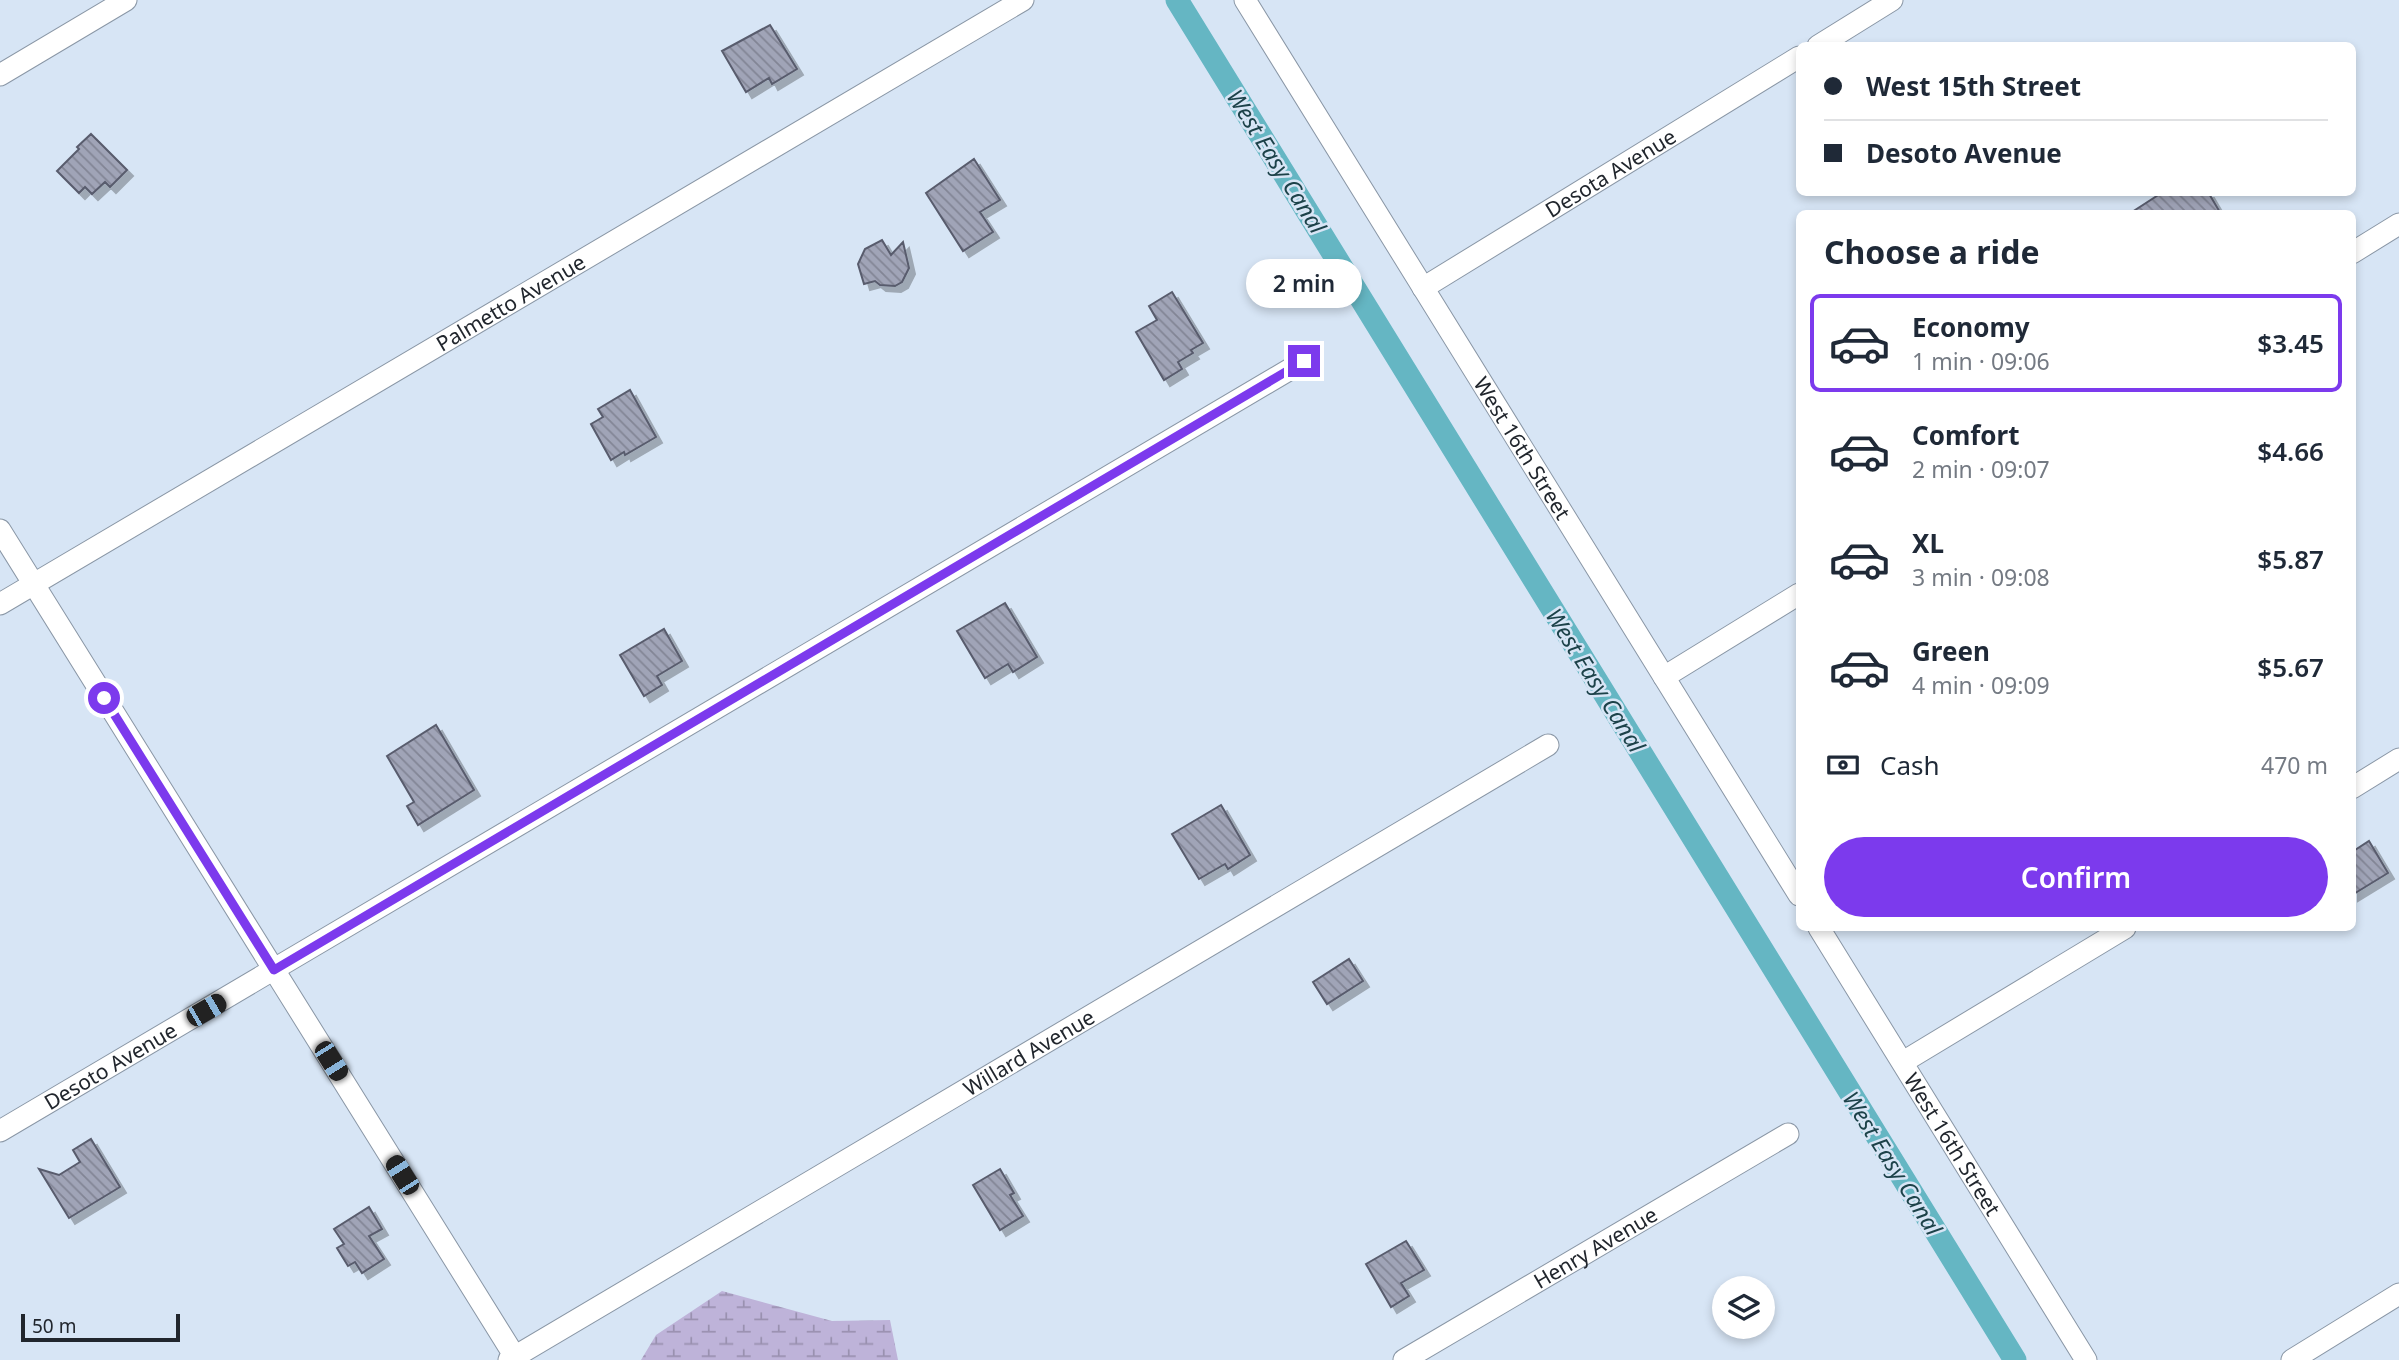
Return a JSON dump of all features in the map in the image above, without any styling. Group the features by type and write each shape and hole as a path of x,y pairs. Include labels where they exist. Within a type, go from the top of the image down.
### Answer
{"street":[{"path":"0,75 126,0"},
{"name":"Palmetto Avenue","path":"0,604 1023,0"},
{"name":"West 16th Street","path":"1245,0 1796,890"},
{"path":"1824,42 1892,0"},
{"name":"Desota Avenue","path":"1423,288 1796,59"},
{"path":"2356,251 2399,224"},
{"name":"Desoto Avenue","path":"0,1131 1304,361"},
{"path":"0,530 514,1359"},
{"path":"1664,677 1796,596"},
{"name":"Willard Avenue","path":"514,1359 1548,745"},
{"path":"2356,786 2399,759"},
{"name":"West 16th Street","path":"1821,931 2086,1360"},
{"path":"1903,1062 2120,931"},
{"name":"Henry Avenue","path":"1404,1360 1788,1133"},
{"path":"2292,1360 2399,1294"}],"green space":[{"path":"722,1291 832,1321 890,1320 898,1360 641,1360 656,1335"}],"building":[{"path":"770,25 797,69 772,84 769,78 746,92 722,51"},
{"path":"91,134 127,170 110,187 105,182 92,194 85,187 79,193 57,171"},
{"path":"974,159 1000,200 980,212 993,232 963,251 926,193"},
{"path":"2157,196 2210,196 2219,210 2135,210"},
{"path":"882,240 891,255 903,242 909,268 902,282 895,286 880,285 875,281 864,284 858,264 865,249"},
{"path":"1172,292 1203,343 1178,362 1182,369 1164,380 1136,332 1157,320 1149,306"},
{"path":"630,390 656,437 611,460 591,424 603,417 598,409"},
{"path":"1005,603 1037,657 1013,672 1008,664 985,678 957,631"},
{"path":"664,629 682,661 657,676 662,685 644,696 620,655"},
{"path":"436,725 474,790 418,825 407,806 414,802 387,756"},
{"path":"1221,805 1250,855 1228,869 1225,864 1199,879 1172,834"},
{"path":"2369,841 2388,873 2356,893 2356,849"},
{"path":"1349,959 1363,981 1327,1004 1313,982"},
{"path":"91,1139 120,1187 69,1218 39,1169 59,1175 80,1162 73,1150"},
{"path":"1000,1169 1014,1193 1010,1195 1023,1216 1000,1230 973,1185"},
{"path":"369,1207 382,1229 369,1236 384,1259 362,1273 355,1262 348,1266 337,1248 344,1244 334,1229"},
{"path":"1406,1241 1424,1270 1401,1283 1409,1296 1391,1307 1366,1264"}],"waterway":[{"name":"West Easy Canal","path":"1177,0 2015,1360"}],"route":[{"path":"104,698 274,970 1304,361"}]}
